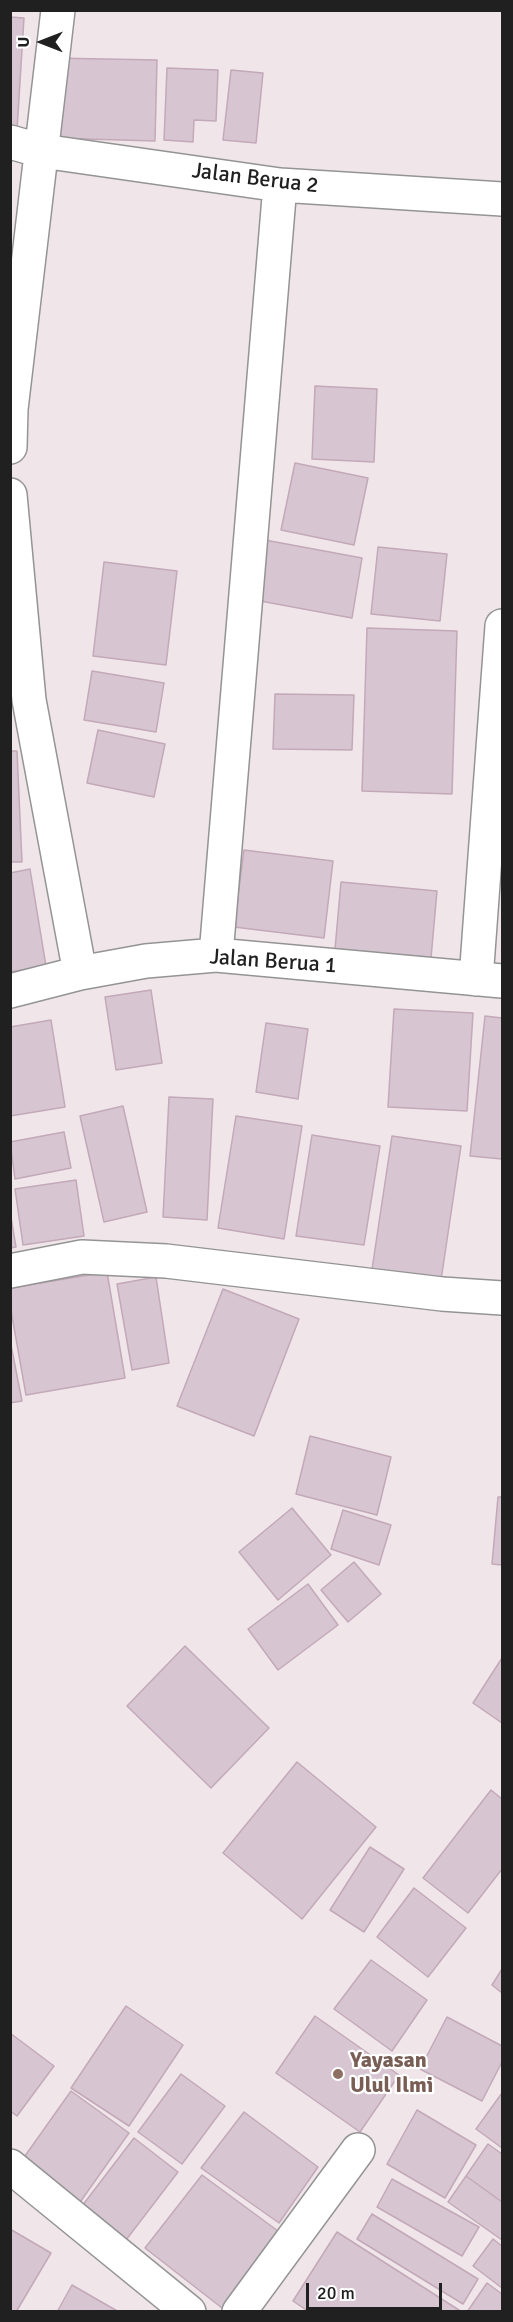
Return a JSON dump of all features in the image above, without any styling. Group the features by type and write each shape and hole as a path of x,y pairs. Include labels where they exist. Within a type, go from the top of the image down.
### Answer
{"street":[{"path":"11,445 11,409 58,10"},
{"name":"Jalan Berua 2","path":"10,142 42,151 280,185 502,200"},
{"path":"216,955 280,185"},
{"path":"10,495 20,701 80,973"},
{"path":"489,980 502,626"},
{"name":"Jalan Berua 1","path":"10,991 80,973 146,961 216,955 489,980"},
{"path":"10,1271 82,1257 166,1261 442,1294 502,1298"},
{"path":"239,2312 358,2150"},
{"path":"10,2166 189,2312"}],"building":[{"path":"10,17 24,18 17,130 10,130"},
{"path":"53,58 157,60 155,141 51,138"},
{"path":"167,68 218,70 216,121 194,120 193,142 164,140"},
{"path":"231,70 263,73 256,143 223,140"},
{"path":"315,386 377,389 374,462 312,459"},
{"path":"295,463 368,478 354,545 281,530"},
{"path":"265,540 362,558 352,618 255,600"},
{"path":"378,547 447,554 440,621 371,614"},
{"path":"104,562 177,571 166,665 93,656"},
{"path":"367,628 457,631 452,794 362,791"},
{"path":"92,671 164,683 156,732 84,720"},
{"path":"275,694 354,695 352,750 273,749"},
{"path":"98,730 165,744 154,797 87,783"},
{"path":"10,751 17,751 22,862 10,862"},
{"path":"244,850 333,861 324,938 234,927"},
{"path":"30,869 46,966 10,972 10,873"},
{"path":"341,882 437,891 431,958 335,949"},
{"path":"151,990 162,1063 116,1070 105,997"},
{"path":"394,1009 473,1013 467,1111 388,1107"},
{"path":"485,1016 502,1018 502,1159 470,1156"},
{"path":"51,1020 65,1107 10,1116 10,1027"},
{"path":"266,1023 308,1029 298,1099 256,1092"},
{"path":"169,1097 213,1099 207,1220 163,1217"},
{"path":"123,1106 147,1212 104,1222 80,1116"},
{"path":"236,1116 302,1126 284,1239 218,1228"},
{"path":"64,1132 71,1168 15,1179 10,1142"},
{"path":"312,1135 380,1146 364,1245 296,1236"},
{"path":"392,1136 461,1146 440,1287 371,1276"},
{"path":"76,1180 84,1236 23,1245 15,1189"},
{"path":"10,1211 16,1247 10,1248"},
{"path":"107,1272 125,1378 26,1395 10,1305 10,1288"},
{"path":"156,1277 169,1363 132,1370 117,1284"},
{"path":"223,1289 299,1319 254,1436 177,1406"},
{"path":"10,1340 22,1401 10,1403"},
{"path":"310,1436 391,1457 377,1515 296,1494"},
{"path":"498,1497 502,1497 502,1565 492,1564"},
{"path":"292,1508 331,1555 278,1600 239,1552"},
{"path":"343,1510 391,1525 379,1565 331,1549"},
{"path":"354,1562 381,1594 348,1622 321,1590"},
{"path":"308,1584 338,1625 278,1670 248,1629"},
{"path":"185,1646 269,1728 211,1788 127,1706"},
{"path":"502,1658 502,1723 473,1703"},
{"path":"297,1762 376,1827 302,1919 223,1853"},
{"path":"491,1790 502,1799 502,1869 468,1913 423,1878"},
{"path":"370,1847 404,1869 364,1932 330,1910"},
{"path":"414,1888 466,1928 428,1977 377,1937"},
{"path":"371,1960 427,2000 392,2051 334,2009"},
{"path":"502,1969 502,1993 492,1985"},
{"path":"126,2006 183,2045 129,2126 71,2088"},
{"name":"Yayasan Ulul Ilmi","path":"315,2016 399,2075 360,2132 276,2073"},
{"path":"447,2017 502,2046 502,2062 482,2101 420,2069"},
{"path":"10,2033 54,2066 17,2116 10,2111"},
{"path":"181,2074 225,2106 182,2164 138,2132"},
{"path":"71,2091 129,2133 78,2205 20,2163"},
{"path":"502,2093 502,2148 476,2129"},
{"path":"417,2110 476,2145 445,2198 387,2164"},
{"path":"244,2112 318,2167 279,2223 201,2168"},
{"path":"134,2138 178,2172 126,2240 82,2206"},
{"path":"488,2144 502,2154 502,2202 466,2176"},
{"path":"202,2175 278,2231 222,2308 145,2248"},
{"path":"466,2176 502,2202 502,2240 448,2202"},
{"path":"392,2179 479,2227 462,2256 377,2207"},
{"path":"372,2214 478,2279 463,2304 357,2239"},
{"path":"10,2229 51,2253 16,2312 10,2312"},
{"path":"337,2232 462,2312 309,2312 293,2301"},
{"path":"493,2239 502,2246 502,2288 473,2266"},
{"path":"487,2283 502,2294 502,2312 467,2312"},
{"path":"72,2285 119,2312 57,2312"}],"place":[{"name":"Yayasan Ulul Ilmi","path":"338,2074"}]}
